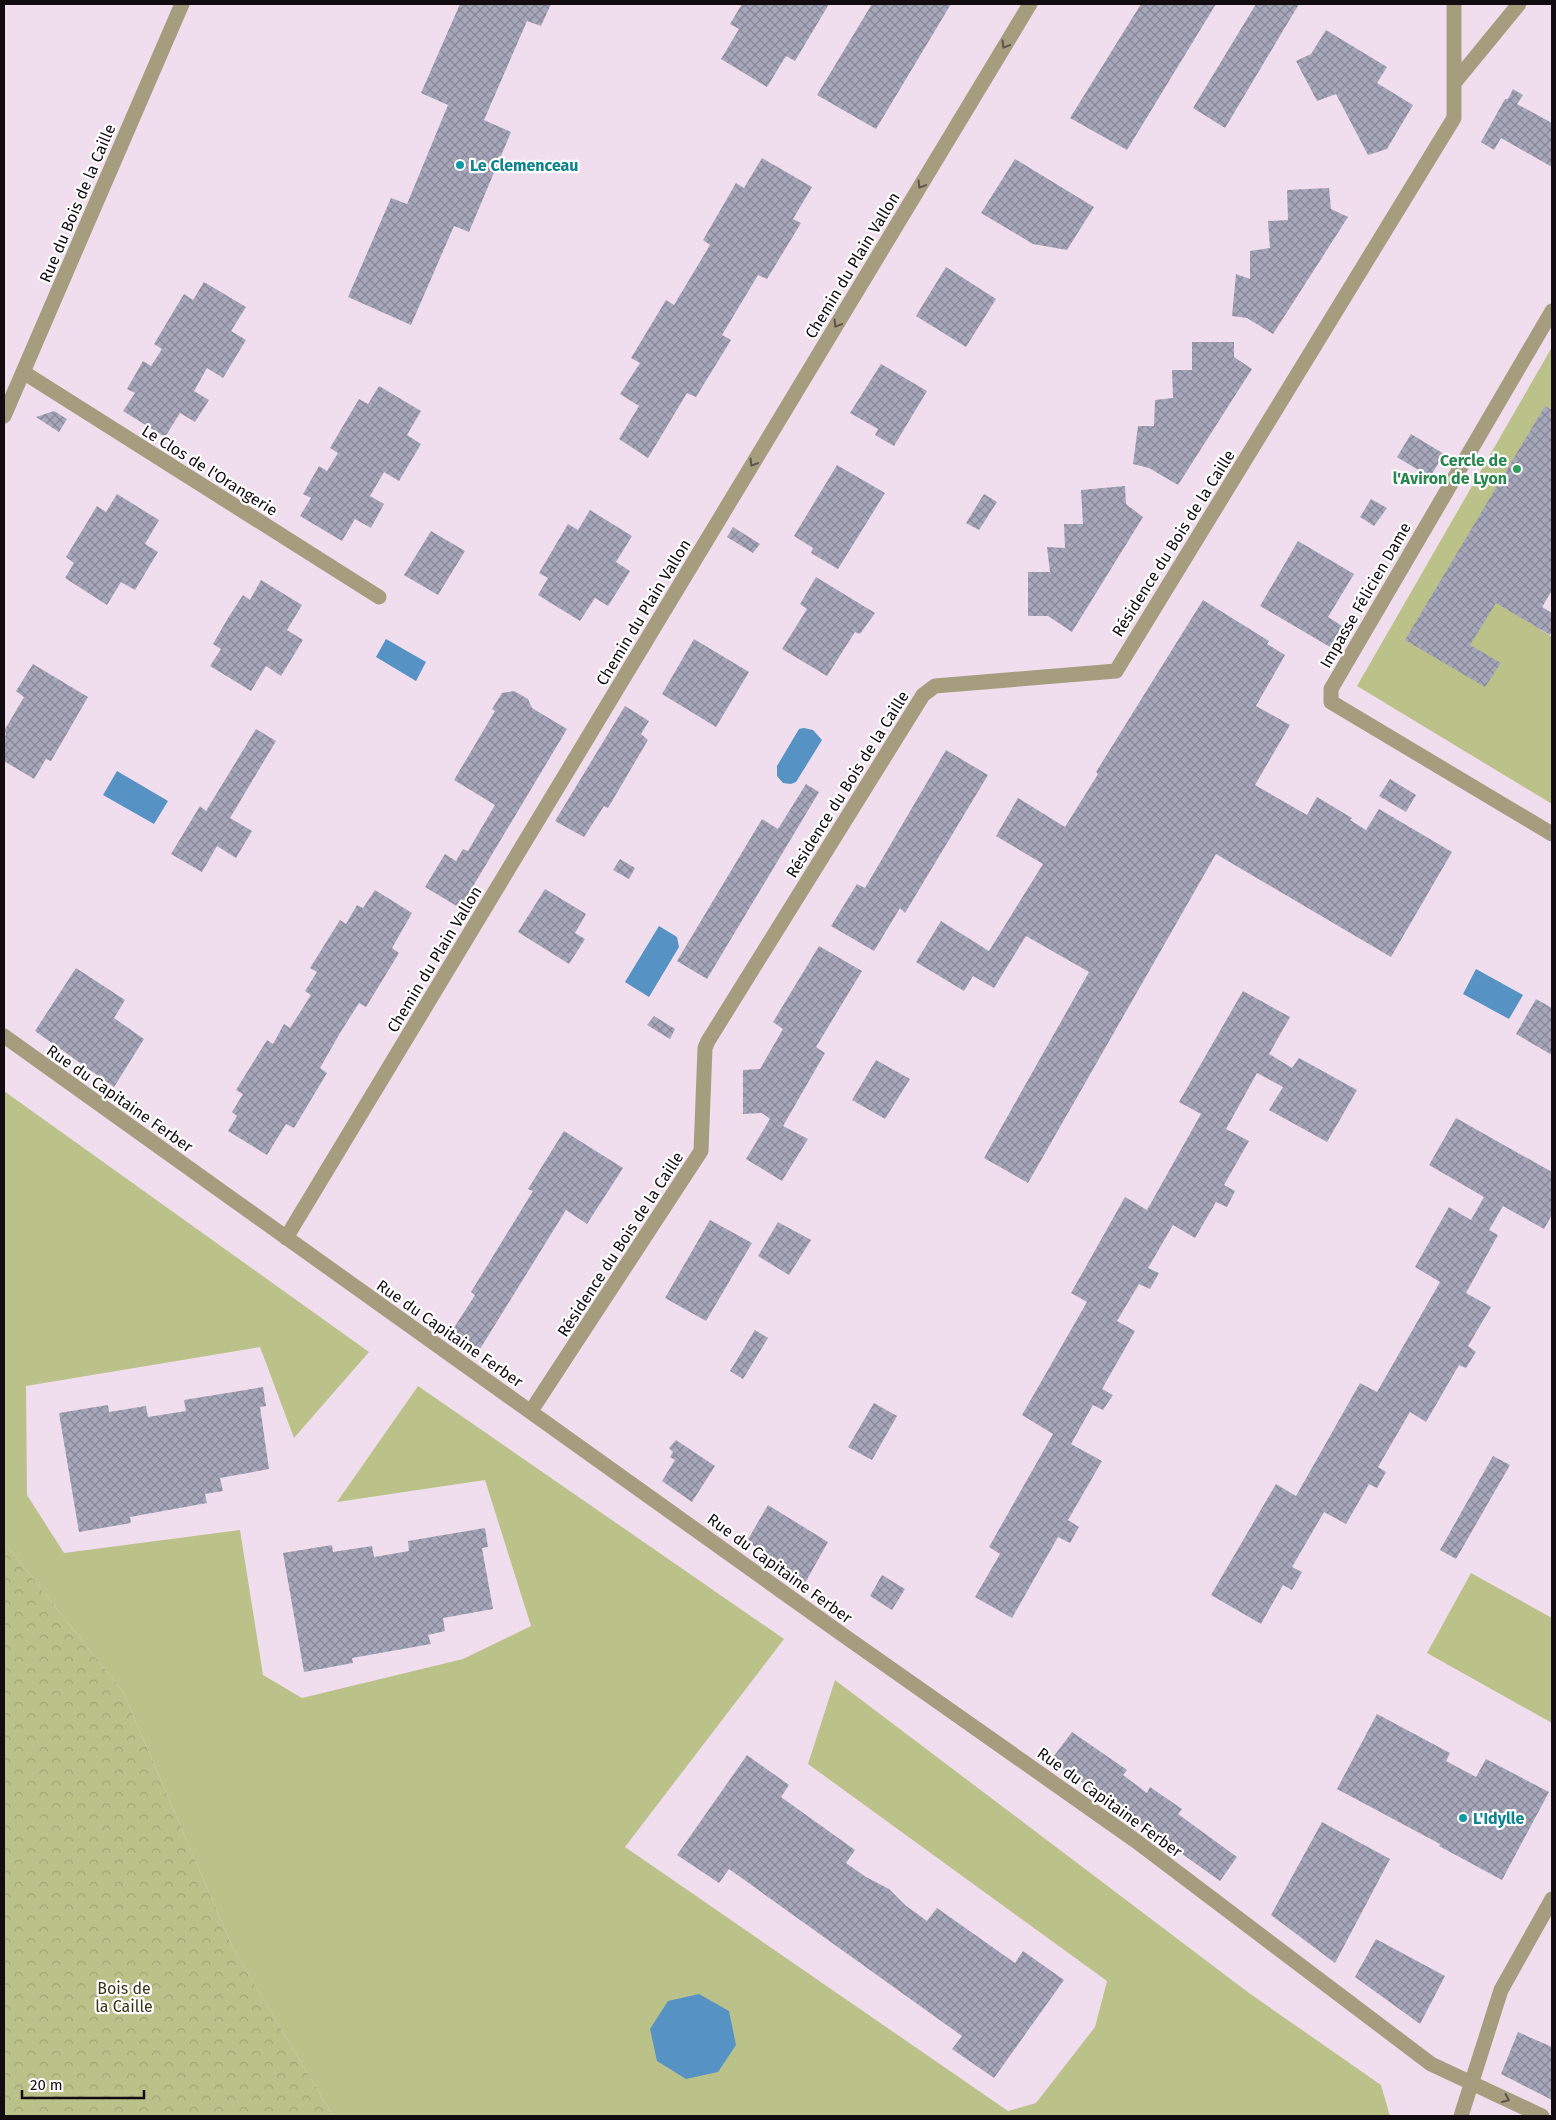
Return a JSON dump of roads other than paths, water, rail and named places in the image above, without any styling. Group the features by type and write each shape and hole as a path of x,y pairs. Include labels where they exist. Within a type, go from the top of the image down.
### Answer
{"street":[{"name":"Rue du Bois de la Caille","path":"4,416 182,4"},
{"name":"Chemin du Plain Vallon","path":"286,1238 1030,4"},
{"name":"Résidence du Bois de la Caille","path":"531,1411 701,1151 705,1048 708,1041 923,695 935,686 1116,670 1454,118 1454,4"},
{"path":"1455,82 1519,4"},
{"name":"Impasse Félicien Dame","path":"1552,311 1331,689 1331,702 1552,834"},
{"name":"Le Clos de l'Orangerie","path":"23,372 378,597"},
{"name":"Rue du Capitaine Ferber","path":"4,1036 843,1635 1136,1841 1431,2064 1542,2116"},
{"path":"1461,2116 1501,1990 1552,1898"}],"water":[{"path":"386,639 426,662 416,681 376,657"},
{"path":"799,729 813,730 822,740 796,782 791,784 783,783 777,776 777,766"},
{"path":"117,771 168,801 154,824 103,795"},
{"path":"659,926 677,937 679,947 649,997 625,982"},
{"path":"1476,969 1523,995 1509,1019 1463,994"},
{"path":"699,1994 729,2011 736,2045 718,2072 686,2079 657,2061 650,2029 668,2001"}],"place":[{"name":"Le Clemenceau","path":"460,165"},
{"name":"Cercle de l'Aviron de Lyon","path":"1517,469"},
{"name":"L'Idylle","path":"1463,1818"}],"park label":[{"name":"Bois de la Caille","path":"124,1997"}]}
